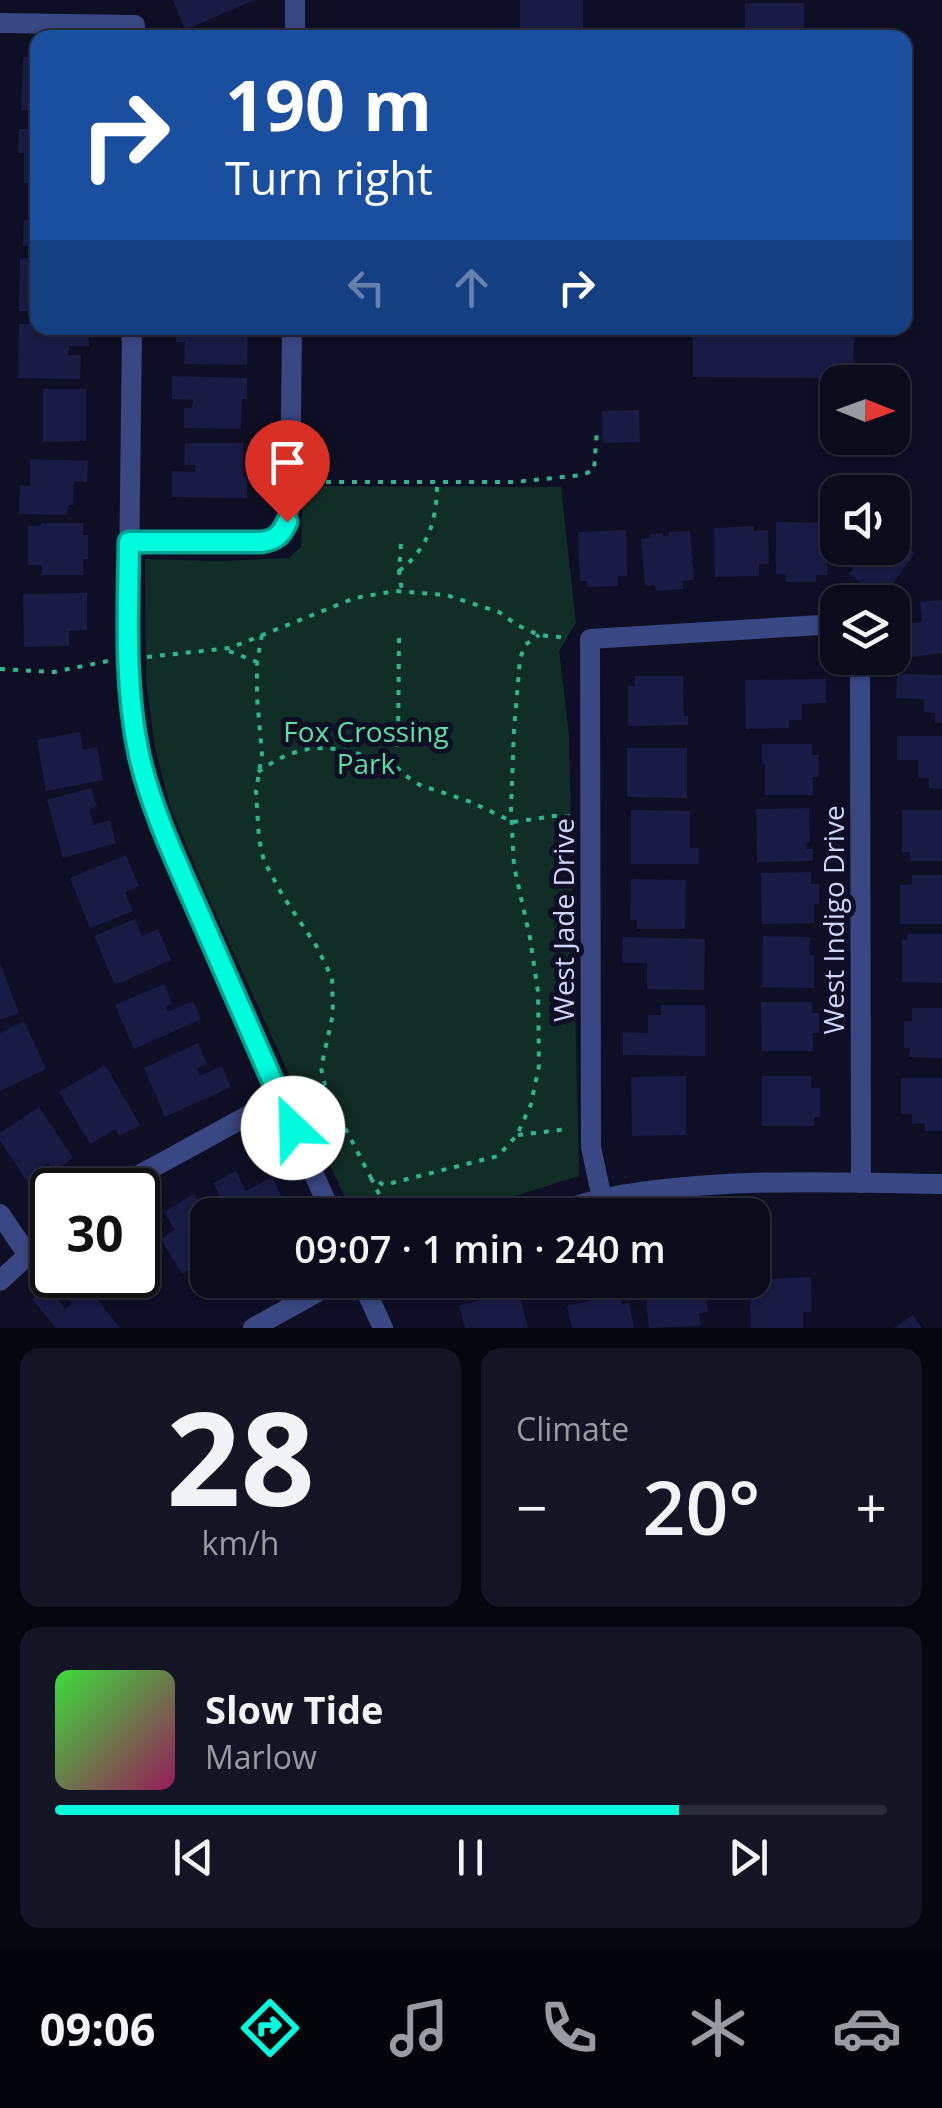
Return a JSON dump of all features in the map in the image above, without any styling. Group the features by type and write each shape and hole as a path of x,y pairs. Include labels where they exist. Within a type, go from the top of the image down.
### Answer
{"street":[{"path":"295,0 295,30"},
{"path":"0,23 118,30"},
{"path":"132,335 128,658 140,756 171,849 324,1198"},
{"path":"129,542 261,542 281,534 290,506 292,335"},
{"name":"West Jade Drive","path":"602,1198 591,1147 590,639 820,625"},
{"name":"West Indigo Drive","path":"860,675 861,1183"},
{"path":"153,1168 280,1098"},
{"path":"608,1198 737,1184 942,1184"},
{"path":"0,1214 28,1255 0,1281"},
{"path":"253,1328 307,1298"},
{"path":"369,1298 383,1328"}],"path":[{"path":"308,482 516,482 582,476 594,470 597,430"},
{"path":"399,571 416,559 424,545 437,504 437,482"},
{"path":"401,544 402,591"},
{"path":"146,657 230,648 355,598 402,591 472,602 539,634 567,638"},
{"path":"372,1178 384,1184 399,1182 498,1156 517,1135 531,1104 540,1048 536,973 514,866 513,750 518,677 525,645 539,634"},
{"path":"262,635 257,662 262,754 256,816 264,862 317,946 332,978 333,1014 320,1068 379,1198"},
{"path":"395,765 398,638"},
{"path":"223,648 257,662"},
{"path":"0,670 54,672 113,660"},
{"path":"258,772 302,750 336,747 395,765 420,786 471,802 512,822 571,816"},
{"path":"517,1135 578,1127"}],"green space":[{"name":"Fox Crossing Park","path":"303,486 561,487 576,623 559,651 569,735 579,1176 508,1198 345,1198 205,890 170,806 155,748 146,680 145,559 289,558 301,547"}],"building":[{"path":"173,0 254,0 185,30"},
{"path":"520,0 583,0 583,30 520,30"},
{"path":"745,3 804,3 804,30 745,30"},
{"path":"23,57 30,57 30,111 21,110"},
{"path":"19,129 30,129 30,183 24,183 24,153 18,153"},
{"path":"24,220 30,220 30,246 23,246"},
{"path":"20,258 30,258 30,311 19,311"},
{"path":"19,324 30,324 30,335 89,335 89,346 69,346 68,355 81,355 80,379 18,378"},
{"path":"176,335 248,335 247,365 184,364 185,342 176,342"},
{"path":"693,335 854,335 853,365 820,365 820,378 693,377"},
{"path":"172,376 247,378 241,429 184,428 184,408 192,408 193,400 172,399"},
{"path":"43,389 86,389 86,441 43,442"},
{"path":"639,410 640,442 603,443 602,411"},
{"path":"185,443 243,443 247,498 172,497 172,471 195,472 195,465 184,465"},
{"path":"30,459 88,461 87,482 74,481 73,505 68,505 67,515 19,514 20,485 30,486"},
{"path":"776,522 820,523 820,565 827,565 827,575 816,575 816,582 786,582 786,574 776,574"},
{"path":"83,523 83,535 88,535 88,559 83,559 83,575 42,575 42,565 28,565 28,526"},
{"path":"754,526 754,531 768,530 769,564 759,564 759,576 715,577 714,528"},
{"path":"626,530 627,576 618,576 618,586 587,587 587,581 580,581 578,532"},
{"path":"690,531 694,580 683,581 683,589 656,591 655,585 645,586 641,539 651,538 651,534 669,536 669,532"},
{"path":"848,565 906,565 892,585 864,585 849,574 853,569"},
{"path":"87,593 87,630 69,631 69,646 24,647 23,594"},
{"path":"942,600 942,653 912,657 910,624 922,622 920,602"},
{"path":"897,675 942,675 942,723 935,723 935,713 924,712 924,699 896,698"},
{"path":"635,676 683,676 684,716 688,716 688,725 628,726 628,686 635,686"},
{"path":"826,679 826,703 802,704 802,720 789,720 789,728 746,729 745,680"},
{"path":"80,732 83,750 97,747 103,780 46,791 37,740"},
{"path":"897,736 942,736 942,789 929,788 929,778 918,778 918,760 897,760"},
{"path":"762,744 812,744 812,755 819,755 813,795 765,795"},
{"path":"627,748 687,748 687,798 627,797"},
{"path":"91,788 97,807 89,809 94,825 110,820 116,843 63,858 47,800"},
{"path":"809,808 810,843 806,843 806,849 813,849 813,861 757,862 756,809"},
{"path":"631,810 690,811 690,848 699,848 698,864 631,864"},
{"path":"902,810 942,810 942,861 910,861 910,852 902,852"},
{"path":"126,855 139,886 125,892 133,911 90,928 70,878"},
{"path":"811,872 811,884 819,884 814,923 762,924 761,873"},
{"path":"912,875 942,875 942,924 900,924 900,885 912,884"},
{"path":"631,879 686,880 685,929 637,929 637,920 630,920"},
{"path":"135,919 142,936 158,929 171,960 115,985 94,936"},
{"path":"908,934 942,934 942,983 902,982 902,940 907,940"},
{"path":"763,936 810,937 814,988 762,987"},
{"path":"623,937 705,939 704,990 647,989 647,963 622,963"},
{"path":"0,963 19,1013 0,1020"},
{"path":"164,984 172,1003 165,1007 168,1012 193,1001 201,1019 134,1049 115,1005"},
{"path":"761,1002 812,1002 812,1013 819,1013 819,1033 813,1033 813,1051 762,1051"},
{"path":"661,1005 705,1005 705,1056 623,1055 623,1032 648,1033 648,1015 661,1015"},
{"path":"912,1008 942,1008 942,1058 909,1057 910,1048 904,1048 904,1021 912,1021"},
{"path":"24,1021 46,1069 0,1091 0,1033"},
{"path":"198,1043 207,1064 197,1068 200,1076 222,1066 231,1087 165,1117 144,1068"},
{"path":"105,1065 140,1125 119,1136 115,1129 90,1144 59,1092"},
{"path":"686,1076 686,1135 632,1136 631,1077"},
{"path":"762,1076 811,1076 811,1088 820,1088 820,1117 814,1117 814,1126 762,1126"},
{"path":"901,1078 942,1078 942,1131 925,1131 925,1123 912,1124 912,1114 901,1114"},
{"path":"39,1107 73,1158 58,1168 48,1163 43,1168 30,1168 30,1186 0,1141 0,1133"},
{"path":"236,1171 246,1191 272,1177 282,1198 221,1198 213,1183"},
{"path":"194,1194 197,1198 190,1198 190,1269 182,1274 161,1239 175,1230 164,1212"},
{"path":"811,1277 812,1312 803,1312 803,1328 751,1328 750,1298 770,1298 770,1279"},
{"path":"56,1298 65,1309 72,1304 67,1298 96,1298 120,1328 56,1328 32,1299"},
{"path":"488,1298 520,1298 528,1328 465,1328 459,1306"},
{"path":"588,1298 621,1298 622,1304 629,1303 634,1328 572,1328 567,1306 589,1301"},
{"path":"646,1298 706,1298 708,1312 699,1313 701,1326 649,1328"},
{"path":"913,1315 922,1328 894,1328"}],"route":[{"path":"287,522 281,534 261,542 129,542 128,658 132,714 153,801 293,1128"}]}
